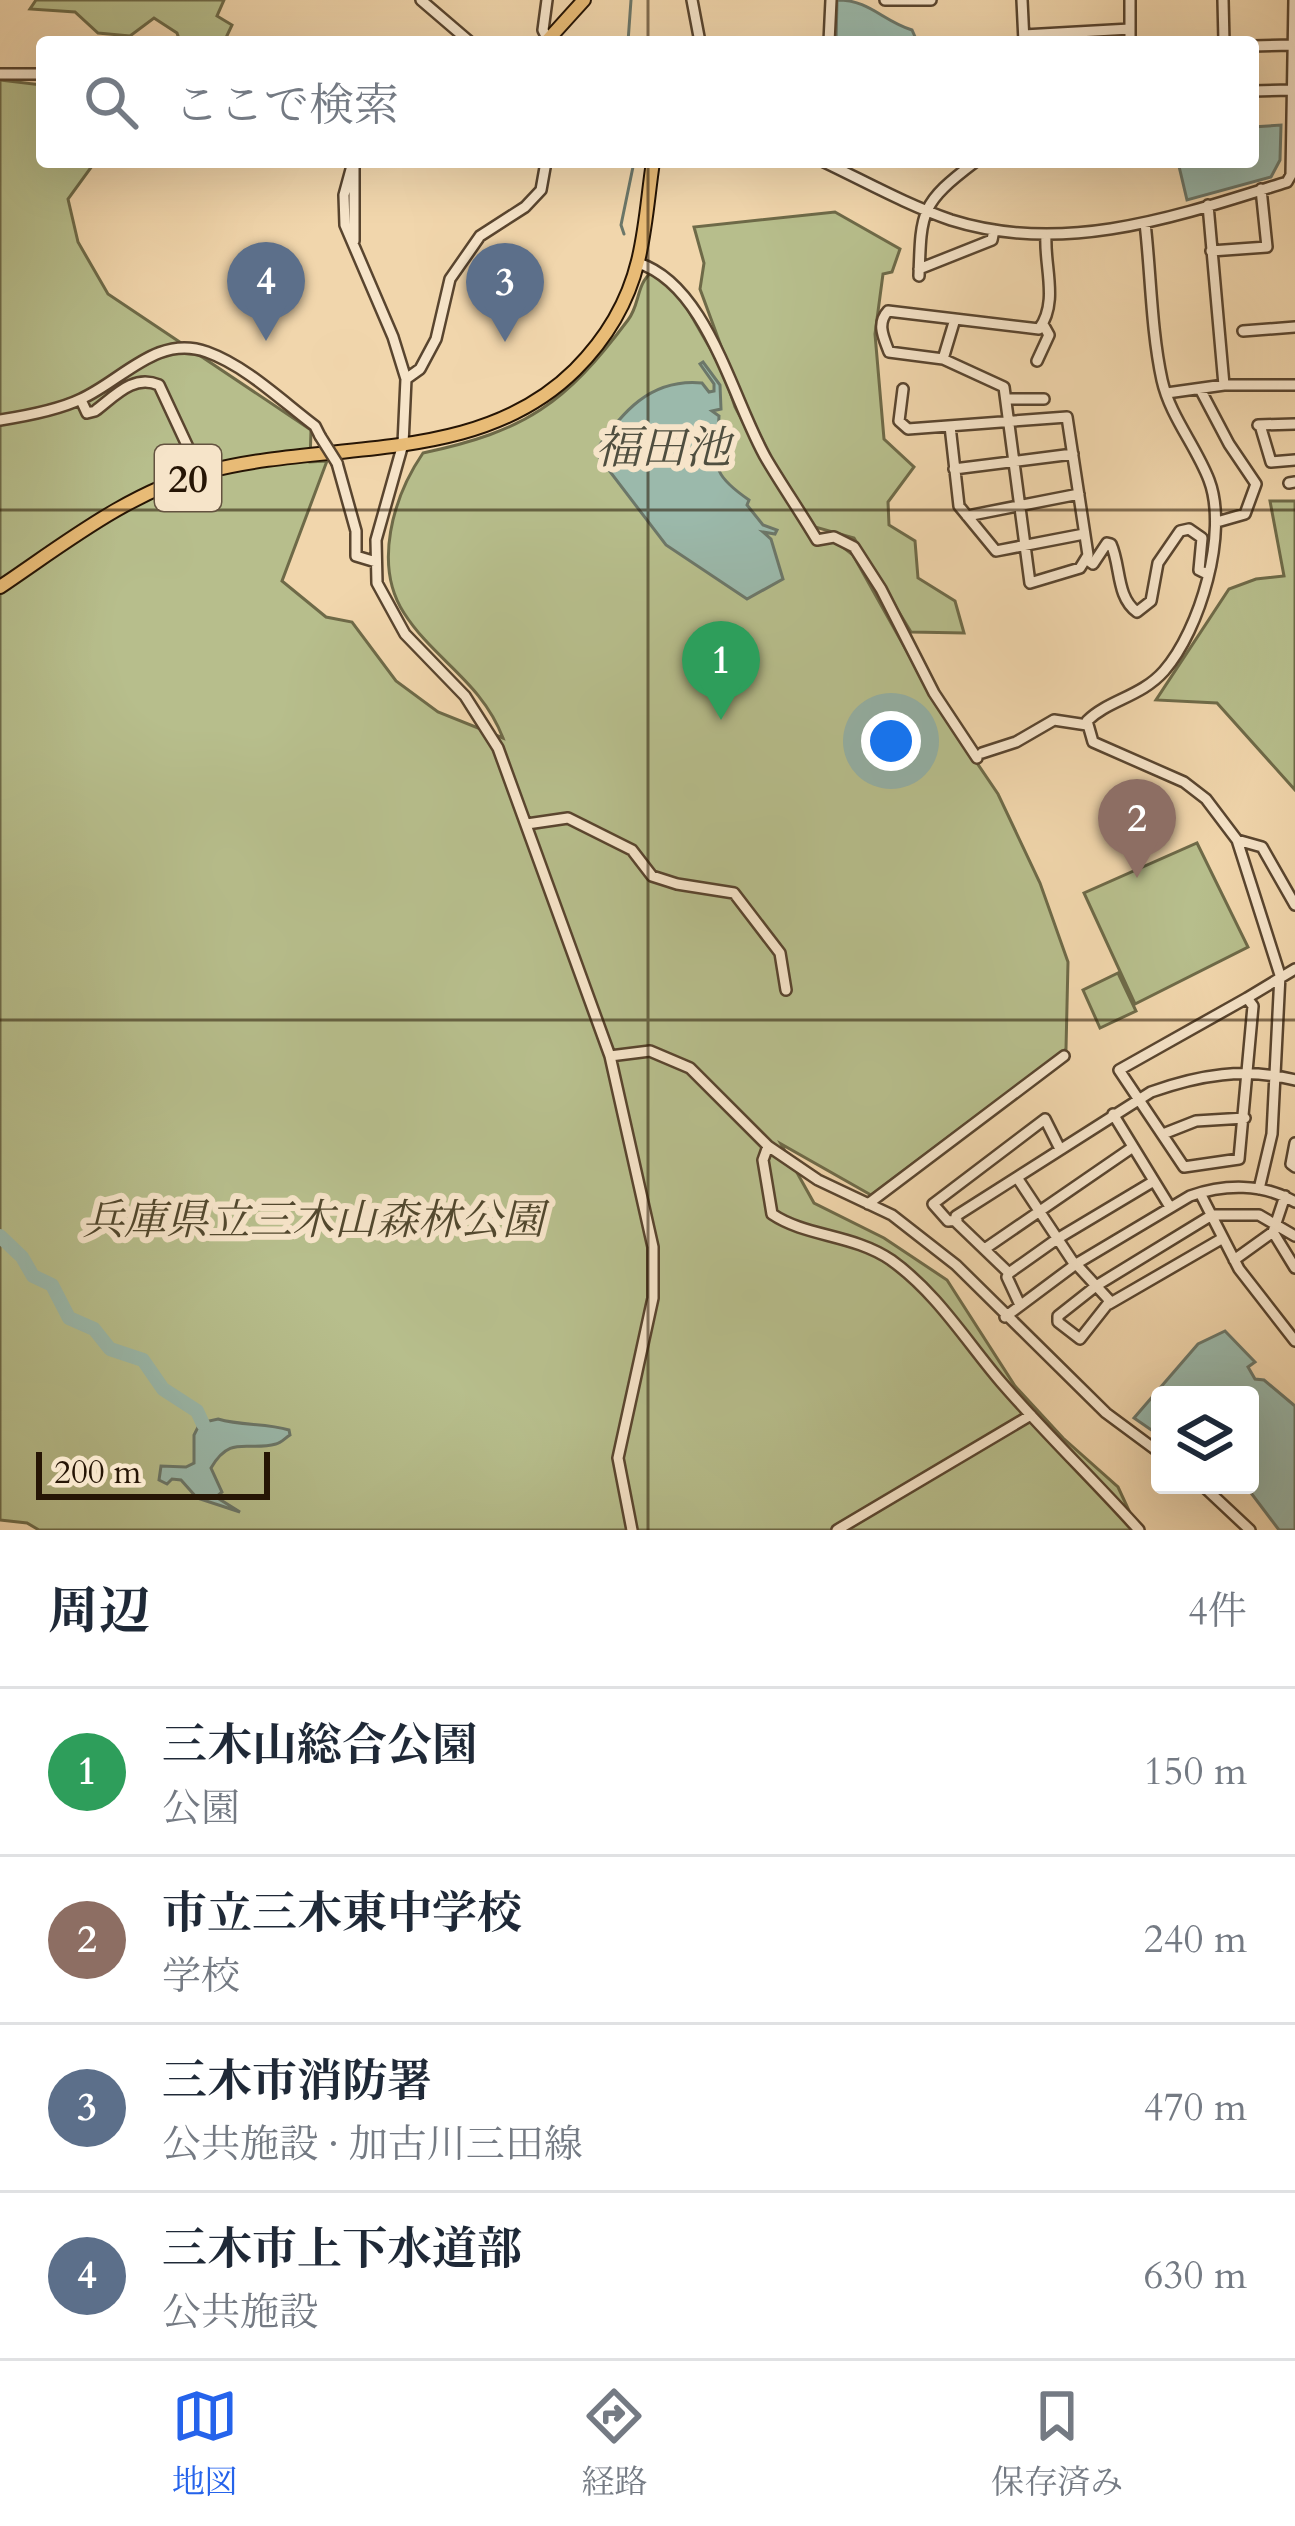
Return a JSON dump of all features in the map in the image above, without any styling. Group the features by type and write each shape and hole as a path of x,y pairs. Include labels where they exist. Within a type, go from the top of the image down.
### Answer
{"main road":[{"path":"552,36 584,0"},
{"name":"20","path":"0,587 101,519 200,473 270,457 439,440 492,425 530,406 595,350 622,305 638,263 652,168"}],"street":[{"path":"421,0 463,36"},
{"path":"545,36 547,0"},
{"path":"692,0 699,36"},
{"path":"829,36 831,0"},
{"path":"885,0 927,0"},
{"path":"1022,0 1024,36"},
{"path":"1130,0 1130,36"},
{"path":"1223,0 1224,36"},
{"path":"838,168 926,210 994,230 1046,236 1145,223 1293,183 1294,0"},
{"path":"1056,36 1130,29"},
{"path":"1259,46 1293,45"},
{"path":"0,74 36,74"},
{"path":"1259,91 1291,90"},
{"path":"352,168 344,214 355,254 393,337 406,379 403,444 376,540 377,583 405,634 466,696 497,748 610,1056 652,1247 653,1298 618,1458 632,1530"},
{"path":"406,379 420,369 436,339 450,279 480,236 525,207 541,190 545,168"},
{"path":"968,168 931,198 919,273 992,240 994,230"},
{"path":"1211,251 1267,247 1261,189"},
{"path":"1208,205 1224,385"},
{"path":"1087,725 1094,714 1128,699 1164,672 1180,650 1208,574 1217,522 1208,477 1166,393 1145,223"},
{"path":"1037,361 1049,335 1044,326 1050,294 1046,236"},
{"path":"638,263 654,268 682,292 722,359 767,460 817,540 834,537 854,547 934,693 977,758 1054,720 1087,725"},
{"path":"903,389 901,426 908,429 1009,422 1067,417 1084,534 1086,560 1080,568 1030,583 1019,504 1009,422 1004,387 943,359 890,352 881,328 887,311 1044,326"},
{"path":"943,359 955,319"},
{"path":"1243,331 1295,327"},
{"path":"0,420 81,400 160,350 205,351 231,364 315,426 344,476 356,531 356,556 376,562"},
{"path":"81,400 87,412 94,411 132,382 147,380 159,385 200,473"},
{"path":"1166,393 1224,385 1295,386"},
{"path":"1201,389 1256,484 1245,514 1217,522"},
{"path":"1006,400 1044,400"},
{"path":"1295,424 1259,425 1271,462 1295,460"},
{"path":"950,426 959,506 996,551 1084,534"},
{"path":"954,469 1073,454"},
{"path":"967,516 1078,494"},
{"path":"1086,560 1093,563 1107,543 1112,544 1129,607 1137,612 1150,601 1158,563 1180,531 1189,529 1202,538 1198,565 1208,574"},
{"path":"1087,725 1093,742 1184,782 1205,799 1237,839 1280,977 1272,1134 1259,1190"},
{"path":"526,824 568,818 632,850 652,876 734,893 781,952 786,990"},
{"path":"1237,839 1262,847 1295,905"},
{"path":"1246,998 1252,1006 1239,1159 1184,1167 1119,1070 1295,969"},
{"path":"610,1056 650,1051 690,1068 768,1146 818,1180 892,1215 956,1265 1106,1413 1151,1446"},
{"path":"868,1204 1064,1056"},
{"path":"957,1220 956,1216 1137,1099 1205,1076 1249,1074 1295,1080"},
{"path":"1113,1114 1170,1207"},
{"path":"1163,1134 1196,1120 1245,1118"},
{"path":"957,1220 948,1221 933,1204 1045,1119 1060,1149"},
{"path":"1295,1143 1291,1164 1295,1167"},
{"path":"768,1146 763,1160 772,1214 858,1243 893,1262 954,1321 1031,1414 1139,1530"},
{"path":"986,1248 1133,1147"},
{"path":"1018,1179 1076,1265 1109,1304"},
{"path":"1020,1305 1009,1273 1154,1180"},
{"path":"1005,1317 1076,1265 1200,1192 1230,1187 1290,1199 1273,1227 1234,1260"},
{"path":"1200,1192 1234,1260 1295,1341"},
{"path":"1223,1238 1109,1304 1080,1339 1058,1322 1058,1316 1096,1286 1212,1215 1241,1212 1295,1236"},
{"path":"957,1220 1009,1273"},
{"path":"1273,1227 1295,1268"},
{"path":"837,1530 1031,1414"},
{"path":"1212,1494 1250,1530"}],"green space":[{"path":"36,0 224,0 217,16 232,25 227,36 178,36 154,18 130,36 98,33 75,12 30,9"},
{"name":"兵庫県立三木山森林公園","path":"0,80 36,84 36,168 91,168 68,199 78,242 108,294 311,430 310,462 327,461 282,581 326,617 352,622 396,681 438,712 503,738 482,701 416,630 395,594 388,553 403,490 423,453 490,435 563,393 628,320 652,272 680,296 723,371 735,407 765,464 815,542 835,541 853,555 933,698 998,794 1040,883 1068,962 1066,1049 871,1195 781,1144 814,1203 884,1238 947,1280 1015,1386 1118,1487 1138,1530 39,1530 27,1523 0,1520"},
{"path":"835,212 900,249 892,272 883,274 875,334 884,439 914,467 888,502 889,525 915,541 918,578 955,601 964,633 911,632 854,538 815,527 771,458 735,384 700,289 704,263 694,227"},
{"path":"1270,501 1295,501 1295,790 1217,703 1156,700 1229,589 1284,576"},
{"path":"1197,843 1248,947 1135,1004 1084,893"},
{"path":"1118,973 1136,1011 1100,1028 1083,990"}],"water":[{"path":"837,0 867,7 912,30 915,36 836,36"},
{"path":"1281,125 1280,160 1271,177 1187,200 1179,168 1259,168 1259,127"},
{"name":"福田池","path":"703,362 720,385 721,409 712,411 719,416 721,474 749,500 747,505 763,525 777,530 775,534 763,532 771,539 783,579 747,599 666,545 595,452 615,424 652,392 684,383 702,383 709,392 714,391"},
{"path":"1225,1331 1255,1362 1248,1367 1255,1379 1264,1380 1295,1406 1295,1530 1279,1530 1252,1494 1259,1494 1259,1386 1162,1386 1198,1344"},
{"path":"1151,1398 1151,1430 1134,1418"},
{"path":"218,1419 289,1430 290,1435 278,1443 226,1451 211,1468 222,1492 216,1497 240,1512 197,1498 181,1480 167,1484 159,1480 161,1466 194,1463 194,1435 200,1423"}],"waterway":[{"path":"628,36 631,0"},
{"path":"624,234 621,225 633,168"},
{"path":"0,1236 22,1257 33,1276 52,1285 69,1318 94,1329 110,1349 143,1360 163,1389 197,1411 203,1424"}],"place":[{"name":"三木市上下水道部","path":"266,341"},
{"name":"三木市消防署","path":"505,342"},
{"name":"三木山総合公園","path":"721,720"},
{"name":"市立三木東中学校","path":"1137,878"}]}
